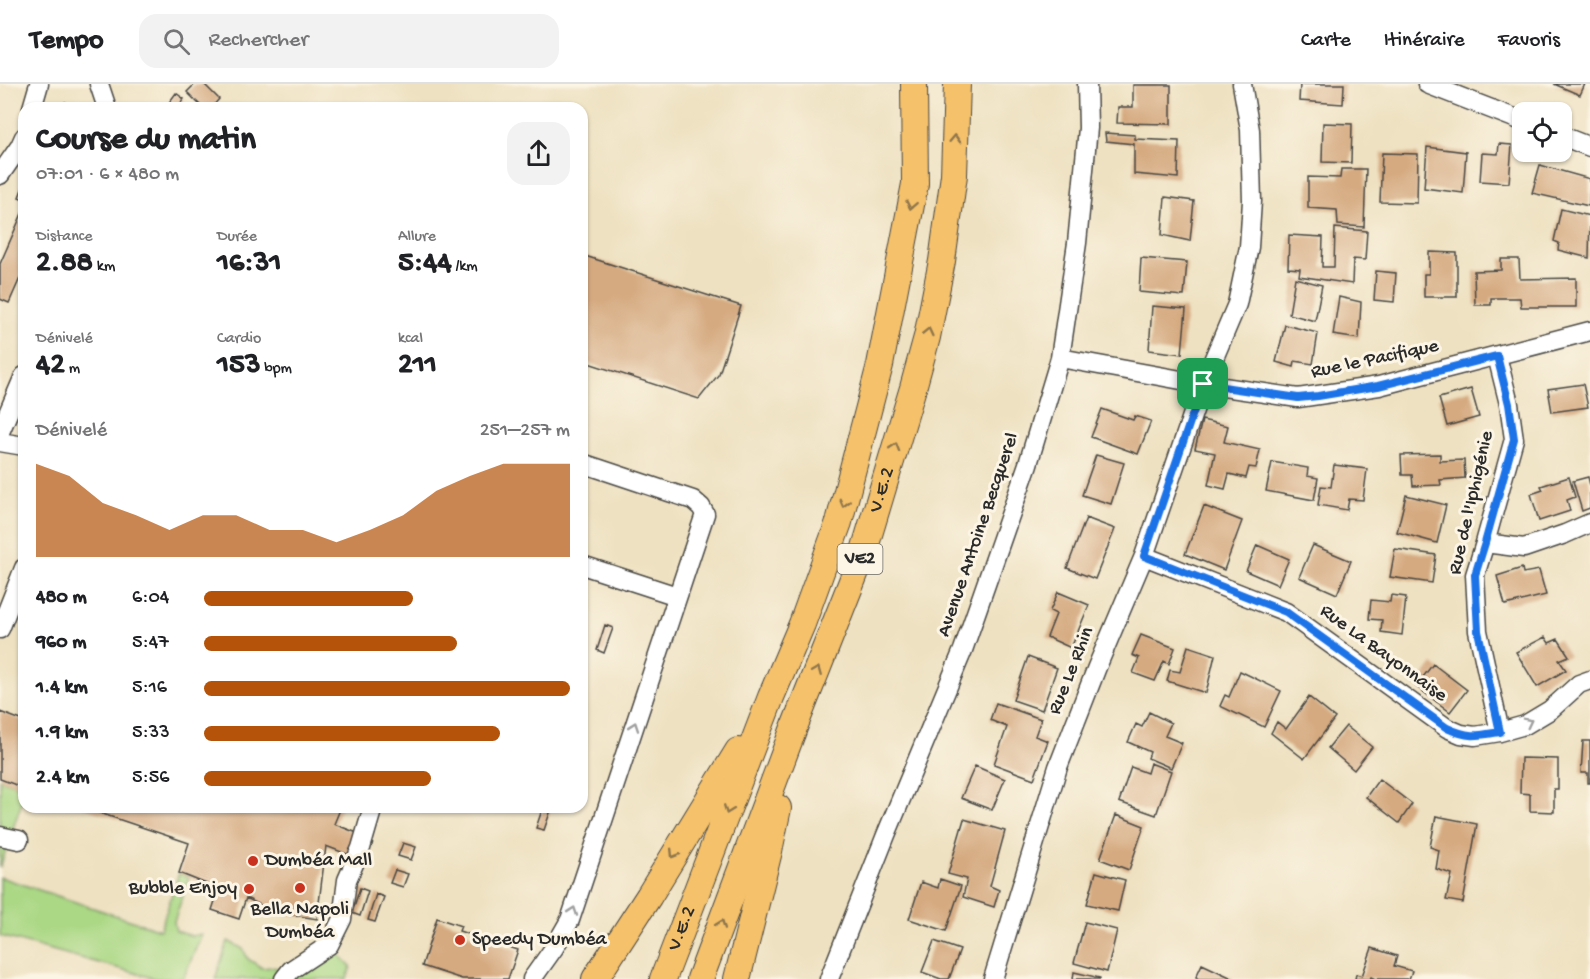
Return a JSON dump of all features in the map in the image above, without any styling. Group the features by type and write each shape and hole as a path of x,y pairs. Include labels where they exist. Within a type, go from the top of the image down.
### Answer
{"highway":[{"name":"V.E.2","path":"663,979 840,522 880,365 915,184 914,84"},
{"name":"V.E.2","path":"700,979 795,725 864,551 913,388 927,337 942,261 954,175 957,84"},
{"path":"595,979 649,896 771,697"},
{"path":"737,979 769,851 795,725"}],"street":[{"path":"34,102 39,84"},
{"path":"99,84 105,102"},
{"name":"Avenue Antoine Becquerel","path":"829,979 963,650 1028,464 1059,358 1077,243 1088,128 1087,84"},
{"name":"Rue Le Rhin","path":"993,979 1058,768 1097,667 1144,556 1203,384 1237,304 1249,247 1252,201 1250,129 1242,84"},
{"path":"1427,84 1512,117"},
{"path":"1572,140 1590,147"},
{"path":"0,176 18,149"},
{"name":"Rue le Pacifique","path":"1059,358 1203,384 1298,398 1378,386 1590,331"},
{"name":"Rue de l'Iphigénie","path":"1497,356 1509,404 1514,439 1475,575 1478,631 1500,732"},
{"path":"0,432 18,390"},
{"path":"0,442 18,445"},
{"path":"532,979 570,920 705,514 693,500 588,464"},
{"path":"1485,543 1524,548 1590,523"},
{"name":"Rue La Bayonnaise","path":"1144,556 1286,612 1447,728 1461,734 1475,736 1524,725 1550,710 1579,684 1590,680"},
{"path":"588,567 677,596"},
{"path":"0,629 18,583"},
{"path":"284,979 291,970 329,945 342,919 347,880 361,848 371,813"},
{"path":"0,836 19,840"}],"green space":[{"path":"0,779 18,786 18,813 0,868"},
{"path":"179,873 189,877 174,922 176,931 192,936 202,934 183,979 157,979 0,936 0,877 160,930"},
{"path":"228,941 243,949 248,959 262,968 291,970 329,945 351,966 347,979 215,979"}],"building":[{"path":"195,84 204,84 219,99 216,102 197,102 187,92"},
{"path":"1300,84 1344,84 1343,104 1299,101"},
{"path":"1554,84 1585,84 1580,95"},
{"path":"1133,85 1171,85 1171,124 1117,123 1118,107 1133,107"},
{"path":"176,93 184,99 182,102 169,102"},
{"path":"1323,123 1352,124 1351,163 1322,162"},
{"path":"1105,133 1135,135 1135,139 1179,141 1178,178 1134,174 1134,144 1106,141"},
{"path":"1499,144 1512,145 1509,183 1480,181 1482,153 1498,154"},
{"path":"1427,147 1466,152 1463,193 1424,188"},
{"path":"1382,153 1418,154 1417,203 1380,202"},
{"path":"1540,165 1590,179 1589,206 1532,193"},
{"path":"1341,169 1366,169 1364,227 1338,225 1337,210 1308,208 1308,177 1340,178"},
{"path":"1165,197 1194,201 1190,241 1162,235"},
{"path":"1561,209 1590,216 1589,258 1558,250 1559,243 1554,241"},
{"path":"18,223 18,283 9,303 0,299 0,264"},
{"path":"1335,228 1367,231 1365,260 1353,259 1352,284 1299,276 1300,269 1288,268 1289,235 1323,237 1322,267 1334,267"},
{"path":"1429,252 1457,253 1457,297 1424,297 1424,274 1429,274"},
{"path":"588,257 741,306 719,374 699,399 588,363"},
{"path":"1141,258 1187,262 1184,296 1139,292"},
{"path":"1501,259 1519,259 1520,279 1576,278 1576,307 1521,307 1520,298 1491,298 1491,305 1475,305 1474,271 1501,270"},
{"path":"1376,271 1396,273 1394,302 1374,300"},
{"path":"1295,278 1322,285 1315,321 1289,314"},
{"path":"1339,297 1361,302 1359,339 1333,335"},
{"path":"1152,306 1186,309 1182,354 1149,350"},
{"path":"1285,325 1318,333 1313,364 1295,361 1294,367 1276,362"},
{"path":"1583,384 1588,407 1552,412 1548,389"},
{"path":"1471,389 1479,417 1447,426 1439,398"},
{"path":"1102,409 1133,420 1135,416 1151,421 1138,454 1091,437"},
{"path":"1202,420 1228,426 1224,442 1260,450 1256,468 1249,467 1246,478 1229,474 1225,489 1208,485 1215,453 1195,449"},
{"path":"1440,454 1440,461 1464,460 1465,478 1440,480 1441,485 1413,486 1412,475 1402,475 1401,455"},
{"path":"1096,455 1124,463 1111,504 1082,495"},
{"path":"1272,462 1308,468 1307,476 1318,478 1314,500 1266,491"},
{"path":"1334,465 1367,469 1363,500 1349,499 1347,510 1318,505 1321,486 1331,487"},
{"path":"1569,477 1575,497 1567,500 1570,511 1539,521 1531,494 1543,490 1541,486"},
{"path":"1588,477 1590,508 1582,511 1573,481"},
{"path":"1406,495 1446,505 1437,543 1397,532"},
{"path":"1204,506 1242,521 1224,570 1185,554"},
{"path":"1086,518 1115,529 1095,579 1067,568"},
{"path":"1257,545 1289,559 1278,585 1246,571"},
{"path":"1313,545 1351,561 1337,594 1299,577"},
{"path":"1395,549 1436,555 1432,583 1390,577"},
{"path":"1522,568 1523,573 1539,570 1546,595 1505,605 1497,576"},
{"path":"1058,592 1089,605 1071,648 1047,637 1056,614 1050,611"},
{"path":"1391,595 1406,597 1402,635 1381,632 1382,620 1369,619 1371,600 1390,602"},
{"path":"605,625 613,628 604,653 597,650"},
{"path":"1141,635 1175,648 1169,664 1164,661 1155,681 1133,673 1139,658 1132,655"},
{"path":"1545,637 1549,643 1558,639 1569,656 1559,660 1566,670 1537,687 1516,652"},
{"path":"1188,646 1215,655 1206,693 1167,681 1170,670 1180,672"},
{"path":"1028,657 1057,668 1042,710 1013,700"},
{"path":"1433,664 1467,690 1450,712 1416,686"},
{"path":"1240,671 1281,691 1264,727 1220,706 1225,695 1229,697"},
{"path":"1309,697 1335,718 1304,759 1271,733 1277,722 1286,729"},
{"path":"996,703 1041,719 1035,736 1048,741 1034,779 994,764 1007,727 990,720"},
{"path":"0,712 18,719 18,786 0,779"},
{"path":"1149,712 1171,723 1165,736 1182,743 1171,768 1148,758 1150,752 1128,742 1136,724 1142,727"},
{"path":"1346,726 1372,747 1354,770 1328,748"},
{"path":"1583,741 1590,741 1590,783 1588,783 1588,773 1581,773"},
{"path":"1521,758 1558,759 1558,789 1554,789 1554,812 1530,811 1530,794 1520,793"},
{"path":"1150,763 1171,771 1156,815 1119,802 1131,767 1147,773"},
{"path":"975,766 1005,779 992,810 961,798"},
{"path":"1379,779 1412,804 1399,823 1366,797"},
{"name":"Dumbéa Mall","path":"100,813 339,813 334,824 360,834 352,856 326,846 317,919 275,912 246,898 239,919 212,910 219,889 179,873 189,843"},
{"path":"541,813 550,813 544,830 536,828"},
{"path":"1116,815 1144,826 1129,870 1100,859"},
{"path":"1436,816 1477,824 1463,903 1446,900 1452,874 1436,869 1439,850 1430,847"},
{"path":"964,819 1005,831 990,886 999,890 994,907 963,897 967,879 948,874"},
{"path":"403,843 416,847 411,860 398,856"},
{"path":"395,870 408,874 403,887 390,883"},
{"path":"1096,872 1125,880 1118,911 1087,904"},
{"path":"940,879 961,886 946,931 909,919 921,882 938,888"},
{"path":"360,888 368,891 360,916 352,913"},
{"path":"376,894 384,897 375,922 368,920"},
{"name":"Speedy Dumbéa","path":"437,918 461,926 459,931 518,950 508,979 462,979 422,966"},
{"path":"1085,922 1117,930 1107,972 1074,963"},
{"path":"934,941 960,950 949,979 941,979 922,972"},
{"path":"1372,948 1397,956 1394,966 1412,971 1409,979 1371,977 1370,979 1355,979 1356,974 1362,976"},
{"path":"1202,964 1234,979 1199,979 1196,977"},
{"path":"1074,972 1100,978 1100,979 1073,979"}],"place":[{"name":"Dumbéa Mall","path":"253,861"},
{"name":"Bella Napoli Dumbéa","path":"300,888"},
{"name":"Bubble Enjoy","path":"249,889"},
{"name":"Speedy Dumbéa","path":"460,940"}],"route":[{"path":"1497,356 1509,404 1514,439 1475,575 1478,631 1500,732 1475,736 1461,734 1447,728 1286,612 1144,556 1203,384 1298,398 1378,386 1497,356"}]}
